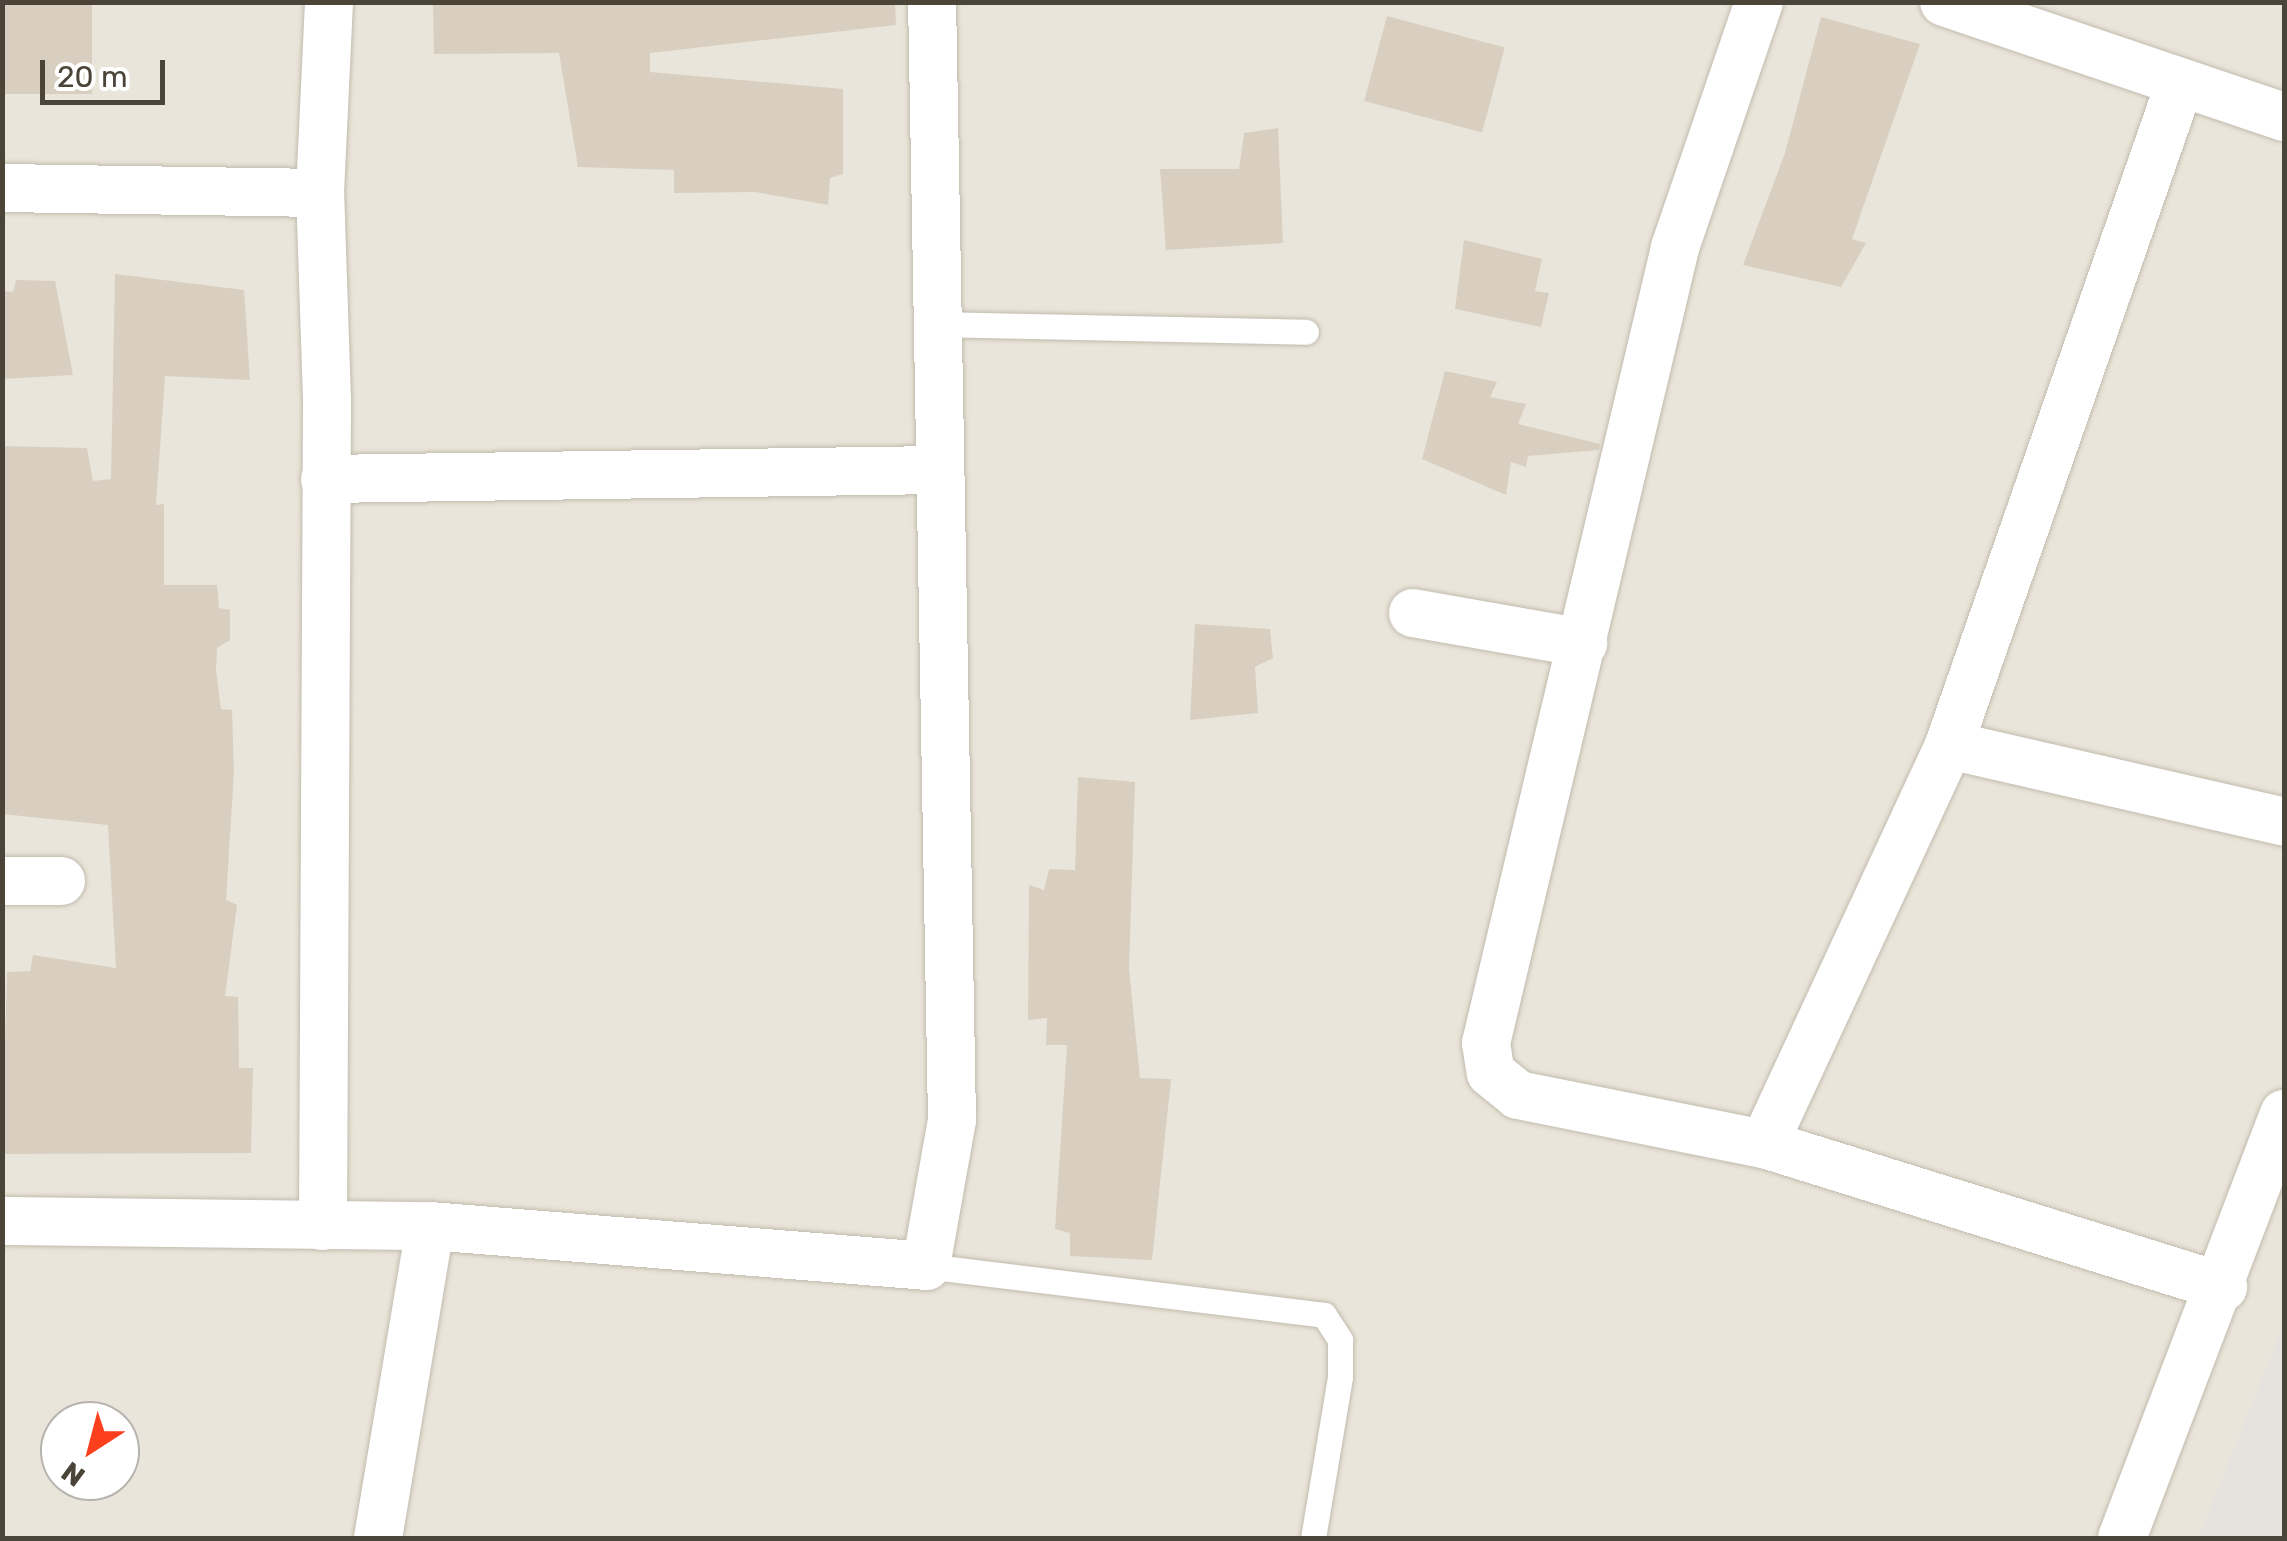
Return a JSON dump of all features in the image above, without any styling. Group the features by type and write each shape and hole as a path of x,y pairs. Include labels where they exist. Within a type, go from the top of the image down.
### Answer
{"street":[{"path":"324,1226 325,478 320,193 328,2"},
{"path":"2,1222 430,1226 926,1266 952,1120 936,470 932,2"},
{"path":"1758,2 1675,248 1486,1042 1491,1072 1518,1096 1764,1144 2223,1286"},
{"path":"1944,2 2179,86 2284,116"},
{"path":"1764,1144 1949,746 2179,86"},
{"path":"2,188 320,193"},
{"path":"325,478 936,470"},
{"path":"1412,613 1583,643"},
{"path":"1949,746 2284,822"},
{"path":"2,881 61,881"},
{"path":"2122,1538 2223,1286 2284,1114"},
{"path":"378,1538 430,1226"}],"lane":[{"path":"934,324 1306,332"},
{"path":"926,1266 1324,1315 1340,1340 1340,1376 1312,1538"}],"shaded area":[{"path":"3,3 2284,3 2284,1538 3,1538"},
{"path":"2284,1323 2284,1538 2198,1538"}],"building":[{"path":"4,2 92,2 92,94 4,94"},
{"path":"433,2 895,2 896,25 650,53 650,72 843,89 843,174 830,178 828,205 755,192 674,193 674,170 578,167 559,53 434,54"},
{"path":"1387,16 1505,48 1482,133 1364,101"},
{"path":"1821,17 1920,44 1852,239 1866,243 1841,287 1743,265 1785,153"},
{"path":"1278,128 1283,243 1166,250 1160,169 1239,169 1244,133"},
{"path":"1464,240 1542,259 1535,291 1549,293 1541,327 1455,309"},
{"path":"115,274 244,290 250,380 165,376 156,505 164,504 164,585 217,585 219,608 230,610 230,640 217,648 216,670 221,709 232,710 234,772 226,900 237,905 225,996 238,997 239,1068 253,1068 251,1153 2,1154 7,972 30,971 33,955 116,968 108,825 2,814 2,446 87,448 93,481 111,479"},
{"path":"16,280 55,281 73,375 2,379 2,291 13,292"},
{"path":"1445,371 1497,382 1490,397 1526,404 1518,424 1600,444 1599,450 1528,456 1526,467 1511,462 1506,495 1422,459"},
{"path":"1195,624 1270,629 1273,658 1255,667 1258,713 1190,720"},
{"path":"1078,777 1135,782 1129,969 1140,1078 1171,1079 1152,1260 1070,1256 1070,1233 1055,1229 1067,1045 1046,1045 1047,1018 1028,1020 1029,885 1044,890 1049,869 1075,870"}]}
